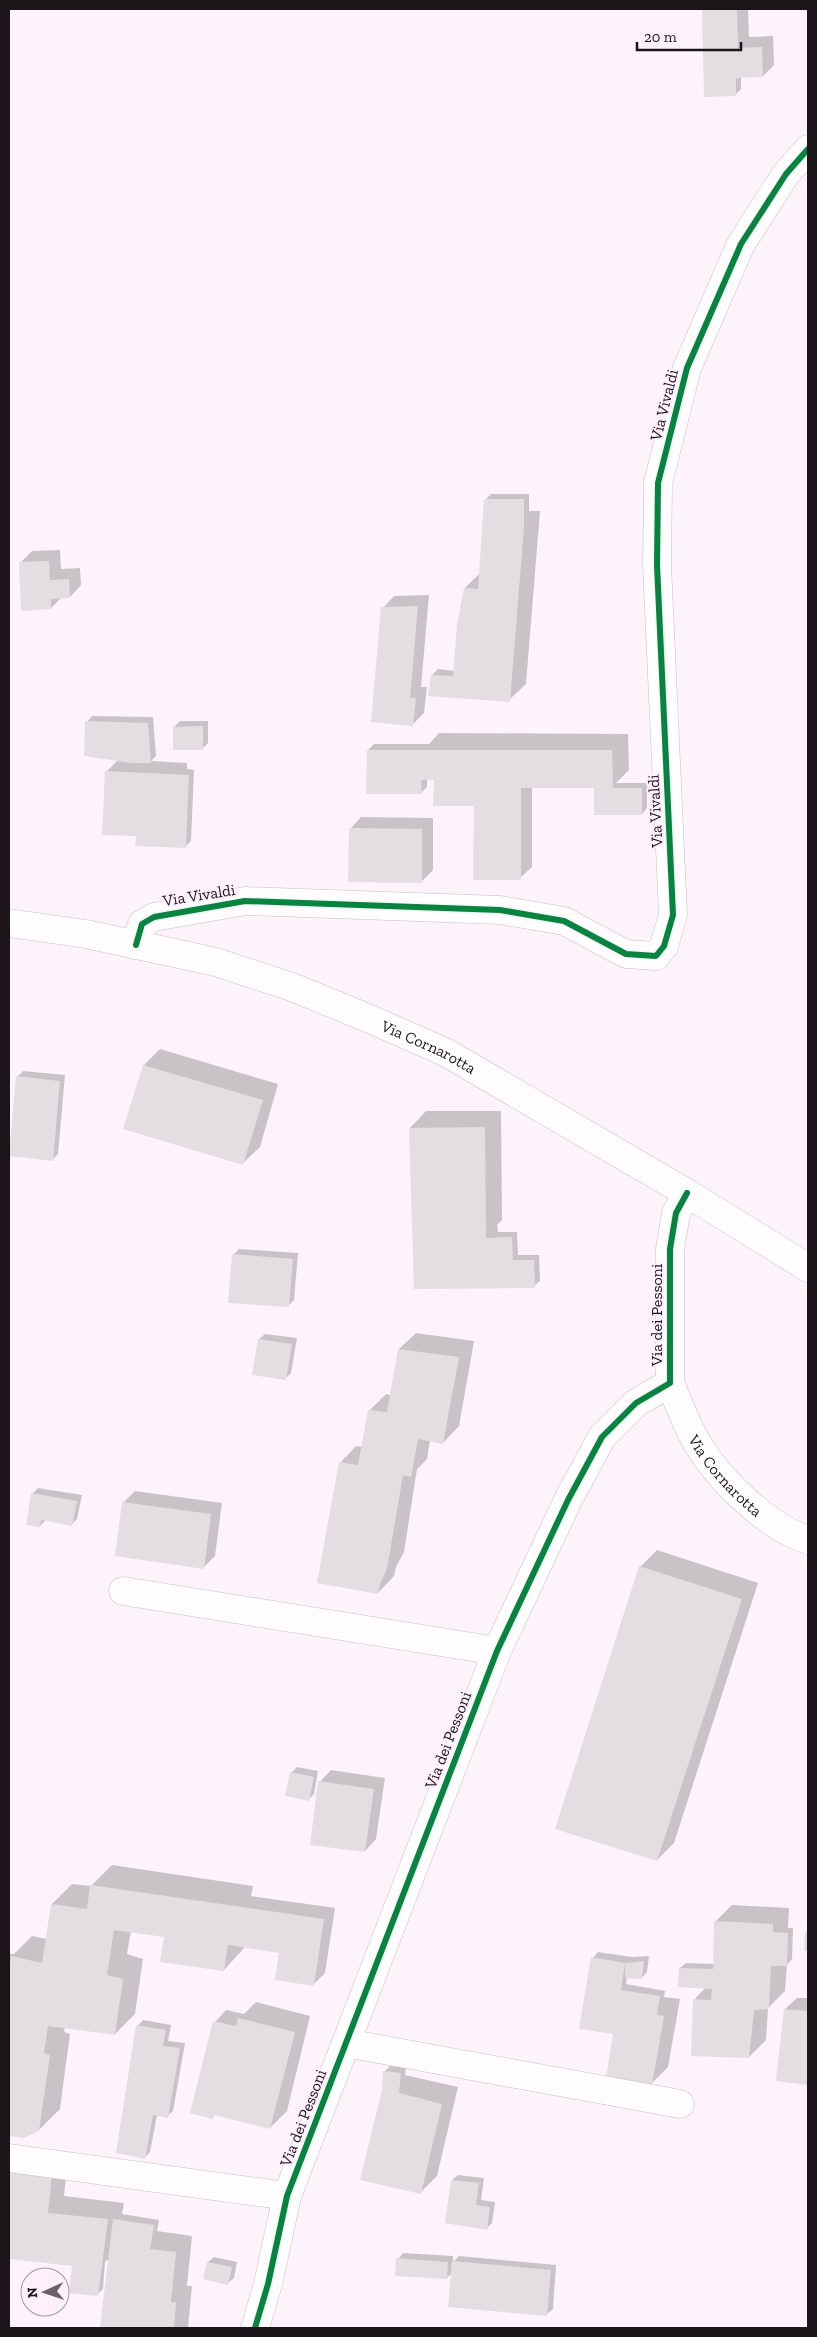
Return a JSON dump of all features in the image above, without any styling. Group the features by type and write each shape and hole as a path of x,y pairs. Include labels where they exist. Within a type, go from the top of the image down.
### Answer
{"street":[{"name":"Via Vivaldi","path":"136,945 142,924 154,917 245,901 500,910 564,921 626,954 656,956 664,946 673,915 657,565 658,483 687,368 741,244 786,174 808,149"},
{"name":"Via Cornarotta","path":"9,923 86,934 216,962 292,987 428,1045 687,1193 808,1268"},
{"name":"Via dei Pessoni","path":"255,2328 268,2284 287,2196 496,1651 568,1500 602,1437 636,1403 670,1383 670,1249 676,1213 687,1193"},
{"name":"Via Cornarotta","path":"670,1383 698,1446 742,1499 795,1536 808,1540"},
{"path":"124,1591 496,1651"},
{"path":"346,2043 680,2104"},
{"path":"9,2158 287,2196"}],"building":[{"path":"702,9 737,9 738,48 762,47 763,77 736,78 736,96 704,97"},
{"path":"484,499 524,499 524,527 510,702 428,696 431,675 453,676 457,625 464,588 478,589"},
{"path":"49,561 50,580 69,579 70,598 51,599 51,609 21,611 19,562"},
{"path":"418,606 410,698 416,698 413,726 371,722 381,607"},
{"path":"85,721 148,723 151,763 131,763 84,756"},
{"path":"203,726 203,750 173,750 173,727"},
{"path":"367,750 612,750 613,788 642,788 642,815 594,815 594,788 521,788 521,880 473,880 474,806 433,806 434,780 421,780 422,794 366,794"},
{"path":"105,771 189,775 186,848 135,846 136,836 102,835"},
{"path":"349,828 422,829 422,883 348,882"},
{"path":"143,1065 263,1100 243,1165 123,1129"},
{"path":"16,1076 60,1081 53,1161 9,1156"},
{"path":"485,1127 486,1238 512,1237 513,1260 534,1260 535,1288 414,1289 409,1128"},
{"path":"232,1254 293,1259 289,1307 228,1303"},
{"path":"258,1339 292,1344 286,1380 252,1375"},
{"path":"398,1349 459,1357 443,1444 418,1439 411,1477 403,1475 387,1569 380,1584 378,1594 317,1583 339,1462 358,1465 368,1410 387,1412"},
{"path":"31,1493 77,1501 72,1526 41,1520 40,1527 26,1525"},
{"path":"122,1502 211,1514 204,1569 115,1556"},
{"path":"639,1566 742,1599 657,1861 555,1829"},
{"path":"290,1772 314,1777 309,1801 285,1796"},
{"path":"318,1781 374,1789 365,1852 310,1845"},
{"path":"90,1885 324,1919 314,1986 275,1980 279,1953 228,1945 224,1971 160,1962 164,1937 114,1930 107,1975 123,1979 115,2035 48,2026 44,2053 50,2055 39,2131 24,2138 9,2136 9,1970 11,1956 42,1963 51,1904 87,1909"},
{"path":"714,1921 773,1924 773,1932 788,1933 787,1966 771,1966 769,2009 754,2010 749,2058 691,2056 693,1999 711,2000 712,1989 678,1987 679,1968 713,1969"},
{"path":"805,1932 808,1932 808,1951 804,1951"},
{"path":"591,1957 625,1963 621,1990 660,1996 657,2015 664,2016 652,2085 606,2077 613,2034 579,2029"},
{"path":"644,1961 642,1979 625,1978 625,1963"},
{"path":"784,2009 808,2011 808,2085 776,2081"},
{"path":"238,2018 295,2032 270,2129 214,2115 213,2119 190,2113 213,2021 236,2026"},
{"path":"136,2025 166,2030 163,2046 180,2048 168,2118 153,2115 145,2159 116,2153"},
{"path":"383,2071 401,2073 399,2093 442,2104 421,2194 360,2180 382,2090"},
{"path":"9,2170 52,2174 48,2213 108,2219 98,2296 70,2293 72,2266 9,2259"},
{"path":"451,2180 479,2183 476,2205 490,2207 487,2230 445,2223"},
{"path":"113,2219 154,2225 150,2249 176,2252 171,2302 176,2302 174,2328 100,2328"},
{"path":"396,2258 448,2262 447,2279 395,2276"},
{"path":"452,2261 551,2270 547,2316 448,2307"},
{"path":"207,2262 232,2267 228,2285 203,2279"}],"cycle path":[{"path":"136,945 142,924 154,917 245,901 500,910 564,921 626,954 656,956 664,946 673,915 657,565 658,483 687,368 741,244 786,174 808,149"},
{"path":"255,2328 268,2284 287,2196 497,1651 568,1500 602,1437 636,1403 670,1383 670,1249 676,1213 687,1193"}]}
